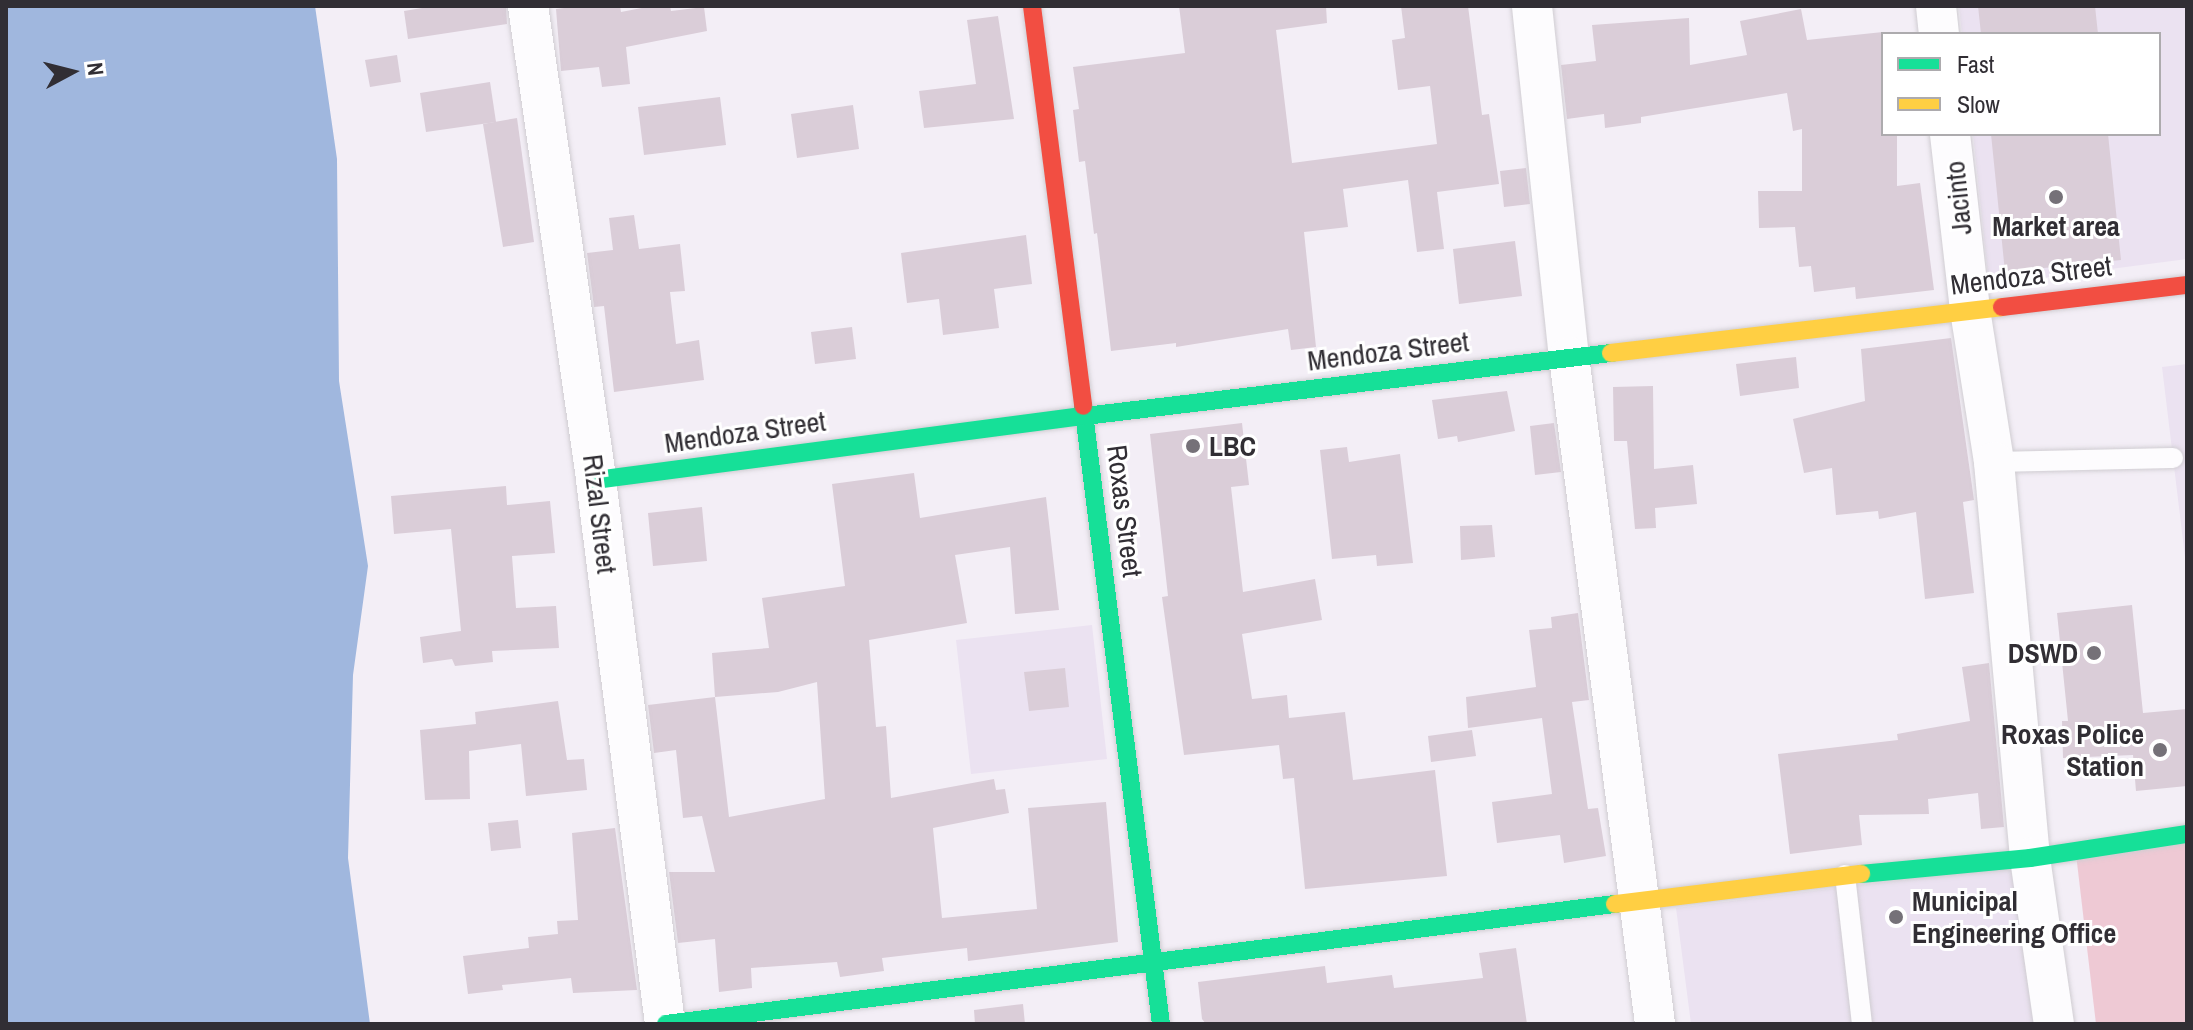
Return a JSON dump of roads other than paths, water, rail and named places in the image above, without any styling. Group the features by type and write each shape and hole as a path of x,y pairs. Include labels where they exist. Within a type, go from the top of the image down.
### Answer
{"street":[{"name":"Rizal Street","path":"528,6 596,480 665,1024"},
{"name":"Roxas Street","path":"1032,6 1161,1024"},
{"path":"1532,6 1569,357 1655,1024"},
{"path":"1936,6 1939,32"},
{"name":"Jacinto","path":"1950,136 1970,310 1994,462 2030,858 2054,1024"},
{"name":"Mendoza Street","path":"596,480 1085,416 2187,285"},
{"path":"665,1024 1845,875 2030,858 2187,834"}],"lane":[{"path":"1994,462 2173,458"},
{"path":"1845,875 1862,1024"}],"water":[{"path":"6,6 315,6 337,159 339,381 368,566 353,675 348,858 370,1024 6,1024"}],"place":[{"name":"Market area","path":"2056,197"},
{"name":"LBC","path":"1193,446"},
{"name":"DSWD","path":"2094,653"},
{"name":"Roxas Police Station","path":"2160,750"},
{"name":"Municipal Engineering Office","path":"1896,917"}]}
